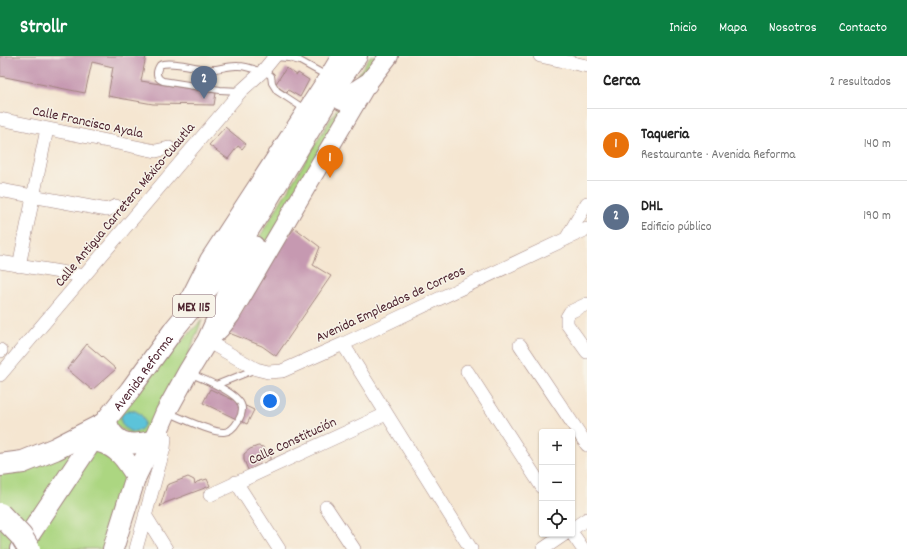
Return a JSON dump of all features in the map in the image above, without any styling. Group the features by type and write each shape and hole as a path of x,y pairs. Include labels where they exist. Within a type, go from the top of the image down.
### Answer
{"highway":[{"path":"0,465 24,462 100,428"},
{"path":"0,514 21,536 29,549"}],"main road":[{"name":"Avenida Reforma","path":"20,549 100,428 176,328 223,270 264,206 338,83 357,56"},
{"name":"MEX 115","path":"114,549 136,476 188,372 207,341 236,276 370,56"},
{"path":"342,100 367,84"},
{"path":"302,144 303,115"},
{"path":"136,476 123,457 115,449 104,443 100,428 110,430 114,436 120,440 127,443 136,444 160,426"}],"street":[{"path":"176,328 209,260 340,56"},
{"path":"207,341 220,329 231,315 367,84 389,56"},
{"path":"540,56 585,62"},
{"name":"Calle Antigua Carretera México-Cuautla","path":"0,375 241,91 263,71 275,57"},
{"name":"Calle Francisco Ayala","path":"0,119 156,151 170,148"},
{"path":"19,266 47,129"},
{"path":"0,190 107,210 116,206"},
{"path":"566,239 587,203"},
{"name":"Avenida Empleados de Correos","path":"207,341 256,369 268,372 282,371 343,344 587,229"},
{"path":"0,262 84,276"},
{"path":"587,304 570,312 567,317 567,324 587,352"},
{"path":"343,344 471,549"},
{"path":"520,345 587,445"},
{"path":"467,371 539,482"},
{"name":"Calle Constitución","path":"210,495 386,414"},
{"path":"136,549 164,448 165,438 160,426"},
{"path":"236,482 279,549"},
{"path":"326,507 354,549"},
{"path":"145,515 166,549"},
{"path":"575,527 587,519"},
{"path":"543,549 561,537"},
{"path":"575,537 583,549"}],"lane":[{"path":"275,57 289,58 300,61 328,76"},
{"path":"241,91 220,90 159,80 157,77 158,68 160,65 168,63 209,70 246,66 263,71 271,76 272,83 277,90 303,115"},
{"path":"216,385 256,369"},
{"path":"160,426 227,432 234,427 240,417 242,409 240,402 230,393 188,372"}],"green space":[{"path":"370,56 389,56 231,315 236,276"},
{"path":"202,320 166,412 144,443 106,420"},
{"path":"104,443 136,476 113,549 0,549 0,465"}],"water":[{"path":"129,410 133,410 142,416 144,423 140,430 132,432 123,425 121,421 122,415"}],"building":[{"path":"0,56 146,56 141,81 216,93 214,105 153,104 108,96 113,67 92,62 85,93 0,76"},
{"path":"286,68 309,80 300,97 288,90 287,93 275,85"},
{"path":"225,127 246,144 242,149 238,146 228,159 209,145"},
{"path":"295,228 320,247 313,265 331,276 276,356 262,346 229,333 275,252"},
{"path":"87,344 116,369 92,390 67,369"},
{"path":"210,389 254,410 247,424 203,403"},
{"path":"258,446 263,447 268,456 270,456 270,460 248,470 244,460 244,454 250,449"},
{"path":"188,477 194,480 195,484 207,479 210,486 165,503 160,507 167,485"}],"place":[{"name":"DHL","path":"204,99"},
{"name":"Taqueria","path":"330,178"}]}
